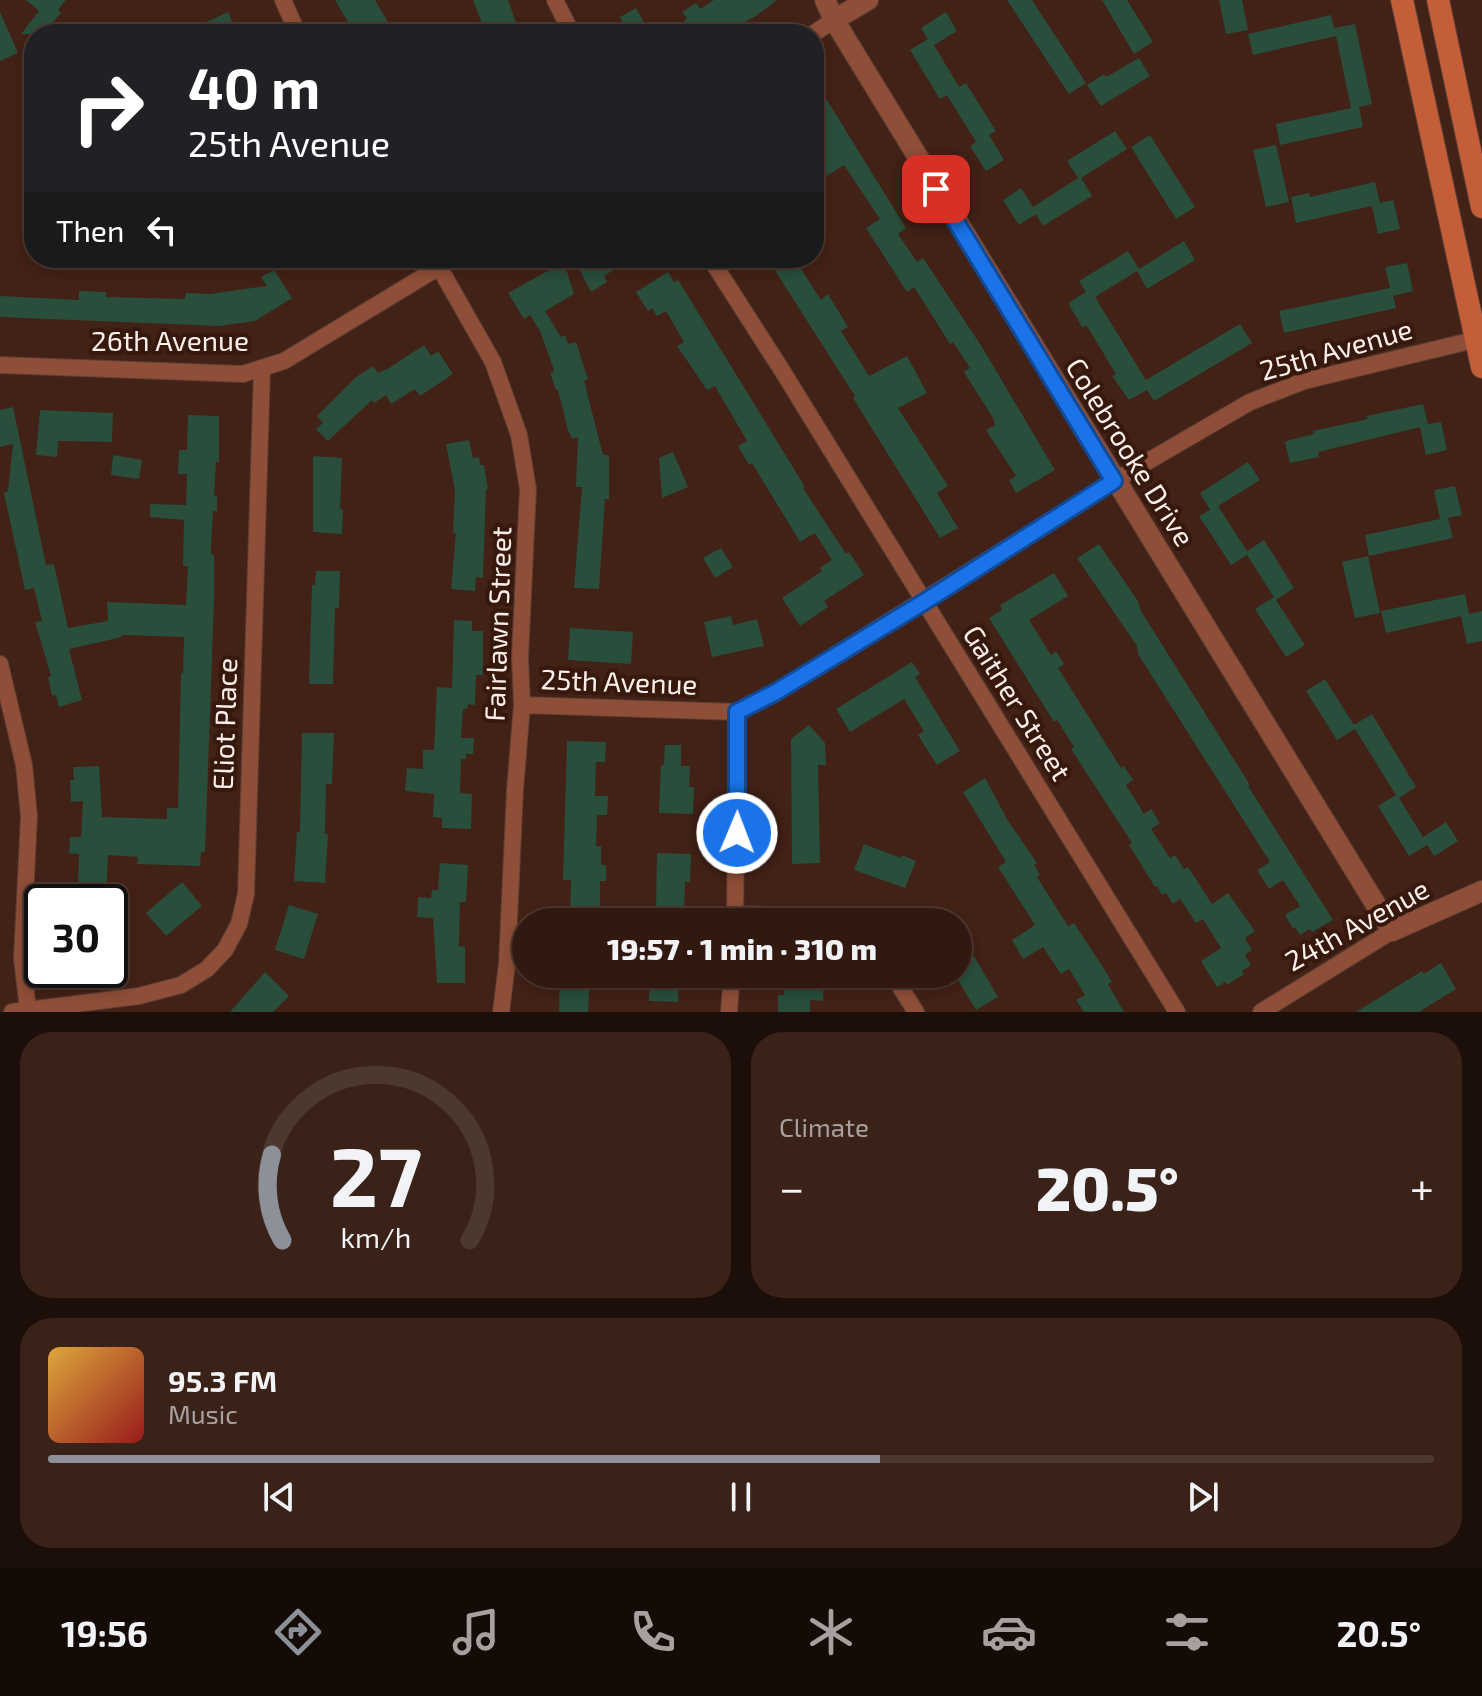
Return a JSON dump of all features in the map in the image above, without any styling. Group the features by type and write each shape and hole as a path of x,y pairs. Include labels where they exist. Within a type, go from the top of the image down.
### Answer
{"main road":[{"path":"1402,0 1479,339 1482,367"},
{"path":"1438,0 1482,207"}],"street":[{"path":"283,0 294,24"},
{"path":"555,0 567,24"},
{"name":"Colebrooke Drive","path":"825,0 834,20 1114,481 1392,931"},
{"path":"824,27 868,0"},
{"name":"26th Avenue","path":"0,365 243,374 284,361 428,268"},
{"name":"Fairlawn Street","path":"439,268 493,362 519,435 526,466 528,500 520,657 522,705 507,964 501,1012"},
{"name":"Gaither Street","path":"716,268 1177,1012"},
{"name":"25th Avenue","path":"522,705 737,712 776,692 1114,481 1250,402 1304,381 1479,339"},
{"name":"Eliot Place","path":"20,1011 139,996 181,985 207,969 225,950 239,924 246,894 262,369"},
{"path":"0,664 24,765 28,803 20,1011"},
{"path":"735,908 737,712"},
{"name":"24th Avenue","path":"1261,1012 1392,931 1482,891"},
{"path":"729,1012 731,988"},
{"path":"901,988 916,1012"}],"building":[{"path":"26,0 66,0 58,10 61,13 52,24 29,24 39,11"},
{"path":"335,0 375,0 389,24 349,24"},
{"path":"473,0 508,0 516,24 482,24"},
{"path":"714,0 777,0 741,24 687,24 684,20 687,18 682,12 696,3 700,9"},
{"path":"1007,0 1032,0 1086,83 1069,94"},
{"path":"1102,0 1127,0 1153,42 1134,54"},
{"path":"1219,0 1242,0 1248,30 1226,34"},
{"path":"636,8 645,24 624,24 620,17"},
{"path":"0,12 18,53 0,61"},
{"path":"228,12 233,24 202,24"},
{"path":"946,12 957,31 934,45 959,87 966,83 996,131 989,135 1004,160 986,171 970,146 976,142 947,95 940,99 910,50 928,39 921,28"},
{"path":"1331,15 1334,28 1355,24 1372,104 1359,107 1363,127 1280,145 1276,124 1351,108 1336,36 1253,55 1248,34"},
{"path":"1139,58 1150,76 1101,106 1087,85"},
{"path":"824,95 906,228 898,234 917,262 923,258 982,347 1055,470 1016,493 1009,480 1016,476 986,430 995,425 993,418 964,372 970,368 953,342 950,344 914,287 907,292 866,228 880,219 844,165 824,178"},
{"path":"1115,131 1127,149 1081,178 1092,196 1043,226 1036,214 1019,225 1003,200 1021,188 1033,207 1078,178 1067,161"},
{"path":"1150,135 1195,207 1176,219 1131,147"},
{"path":"1276,145 1289,202 1266,207 1253,150"},
{"path":"1375,182 1380,203 1393,200 1400,229 1378,234 1372,206 1296,223 1291,197 1309,193 1310,197"},
{"path":"1184,241 1195,260 1147,289 1137,271 1095,297 1146,380 1240,324 1252,343 1154,401 1147,390 1129,400 1112,376 1116,374 1087,326 1082,327 1068,303 1086,292 1079,281 1128,251 1139,269"},
{"path":"1407,263 1413,291 1393,296 1396,308 1284,333 1279,311 1390,288 1385,267"},
{"path":"553,268 566,268 574,294 545,311 561,337 565,335 568,344 576,342 588,379 584,381 603,455 609,455 609,499 605,499 599,589 574,588 582,487 576,487 578,437 572,439 568,430 558,390 550,373 554,372 553,367 540,331 530,315 524,319 508,293"},
{"path":"579,268 616,268 604,276 607,282 591,292"},
{"path":"773,268 800,268 821,300 828,294 848,327 841,331 869,376 907,356 927,393 898,408 948,486 937,493 958,528 940,538 853,398 855,396"},
{"path":"274,270 292,298 255,321 219,326 0,317 0,296 79,300 79,291 106,292 106,297 185,299 186,293 210,294 267,286 261,277"},
{"path":"668,272 674,282 678,280 803,488 846,554 849,552 864,575 824,601 828,607 800,626 782,598 822,571 820,568 832,560 815,533 800,542 752,463 749,465 738,446 747,441 715,386 707,390 677,346 684,342 666,311 657,316 652,308 648,311 636,292"},
{"path":"424,345 431,356 438,351 453,374 420,396 415,389 391,404 386,395 374,403 372,400 328,441 316,429 323,423 317,416 356,377 373,366 378,373 389,368"},
{"path":"1423,404 1428,424 1441,422 1447,450 1426,455 1420,427 1318,452 1319,457 1290,463 1285,442 1314,434 1313,431 1368,419 1367,416"},
{"path":"13,407 46,565 54,564 68,628 108,621 107,602 186,605 188,566 183,566 184,520 150,517 150,504 186,505 187,474 178,474 179,450 187,450 188,415 219,416 219,462 216,462 214,496 217,496 217,511 213,511 211,547 211,555 214,555 214,601 205,852 201,852 200,866 137,864 138,857 108,855 107,884 69,884 78,883 79,854 69,853 70,837 81,837 83,801 71,802 73,767 99,766 102,817 167,819 167,808 178,808 184,637 122,635 69,649 82,700 59,707 56,695 52,696 48,677 51,676 35,622 42,621 34,588 25,590 4,493 8,491 13,444 0,447 0,410"},
{"path":"40,410 113,413 112,442 58,441 57,457 36,455"},
{"path":"469,440 473,458 479,457 480,465 484,465 488,489 483,578 476,577 475,591 451,589 456,533 453,533 455,491 446,444"},
{"path":"673,452 688,487 662,498 659,458"},
{"path":"113,455 142,460 139,479 111,475"},
{"path":"313,456 342,458 342,534 313,532"},
{"path":"1248,462 1260,480 1218,506 1247,551 1264,540 1294,588 1276,600 1305,645 1286,657 1255,609 1274,597 1247,555 1231,565 1199,516 1210,510 1200,493"},
{"path":"1455,486 1462,515 1448,518 1453,538 1369,556 1365,535 1440,519 1434,490"},
{"path":"1099,544 1138,601 1141,611 1333,920 1300,935 1295,927 1293,929 1285,915 1300,906 1283,880 1269,889 1257,870 1270,862 1138,654 1137,646 1077,558"},
{"path":"721,548 733,567 715,578 703,558"},
{"path":"1368,556 1380,613 1355,618 1342,562"},
{"path":"316,571 340,571 339,608 335,608 333,684 309,684 312,585 315,585"},
{"path":"1054,573 1068,596 1029,620 1051,655 1056,651 1064,664 1058,668 1121,768 1124,766 1133,780 1126,785 1144,814 1151,809 1160,823 1151,829 1170,858 1175,855 1184,869 1188,867 1212,904 1228,893 1255,931 1245,938 1252,950 1245,955 1251,965 1242,971 1244,974 1227,985 1225,982 1217,987 1201,961 1221,948 1203,919 1196,923 1180,899 1173,904 1166,893 1162,895 1155,887 1129,845 1132,843 1071,749 1074,747 1057,720 1054,722 989,618 1002,610 1000,605"},
{"path":"1465,594 1469,614 1482,611 1482,641 1467,644 1461,616 1386,633 1381,611"},
{"path":"731,616 733,625 757,619 764,646 712,657 704,622"},
{"path":"454,620 472,621 472,631 483,631 483,675 476,675 475,705 468,704 467,709 463,709 461,738 474,738 473,754 466,754 466,759 461,759 460,793 472,794 471,829 442,828 442,818 433,817 434,794 405,791 407,768 423,769 423,750 434,750 437,687 452,688"},
{"path":"570,628 633,632 631,664 568,660"},
{"path":"912,662 920,674 915,677 960,751 937,765 918,735 924,731 904,699 850,732 836,709"},
{"path":"1325,679 1354,725 1372,714 1416,787 1399,798 1423,837 1446,822 1458,841 1434,856 1427,845 1409,856 1378,806 1396,795 1355,729 1337,740 1306,691"},
{"path":"809,725 825,743 826,765 818,765 820,863 792,864 791,739"},
{"path":"302,733 334,733 332,784 326,784 325,834 328,834 325,883 294,881 297,832 300,832"},
{"path":"567,741 606,742 605,762 596,762 595,796 608,796 607,815 597,815 596,846 601,846 601,865 606,865 606,881 600,881 600,908 570,908 571,880 563,880"},
{"path":"665,745 681,745 681,766 690,766 689,787 694,787 693,814 659,813"},
{"path":"985,778 1007,819 1037,863 1034,865 1040,875 1037,877 1068,926 1074,923 1101,964 1124,1012 1084,1012 1076,1000 1085,995 1069,969 1061,974 1043,947 1023,959 1012,940 1035,925 998,867 1006,862 963,792"},
{"path":"864,844 916,861 905,888 854,870"},
{"path":"657,853 691,854 690,882 685,882 684,908 656,908"},
{"path":"440,863 468,865 466,902 460,902 459,946 465,947 465,983 437,983 433,918 417,917 418,897 431,898 432,890 438,890"},
{"path":"182,882 202,906 166,936 146,913"},
{"path":"289,905 318,914 304,959 275,950"},
{"path":"972,953 998,997 976,1010 963,988 972,988"},
{"path":"1441,963 1456,989 1419,1012 1356,1012 1422,971 1424,974"},
{"path":"265,972 289,996 273,1012 230,1012"},
{"path":"560,988 589,988 588,1012 559,1012"},
{"path":"649,988 678,988 678,1002 649,1001"},
{"path":"784,988 823,988 823,1001 810,1000 810,1012 778,1012 778,995 784,995"}],"route":[{"path":"737,833 737,712 776,692 924,602 1114,481 936,189"}]}
